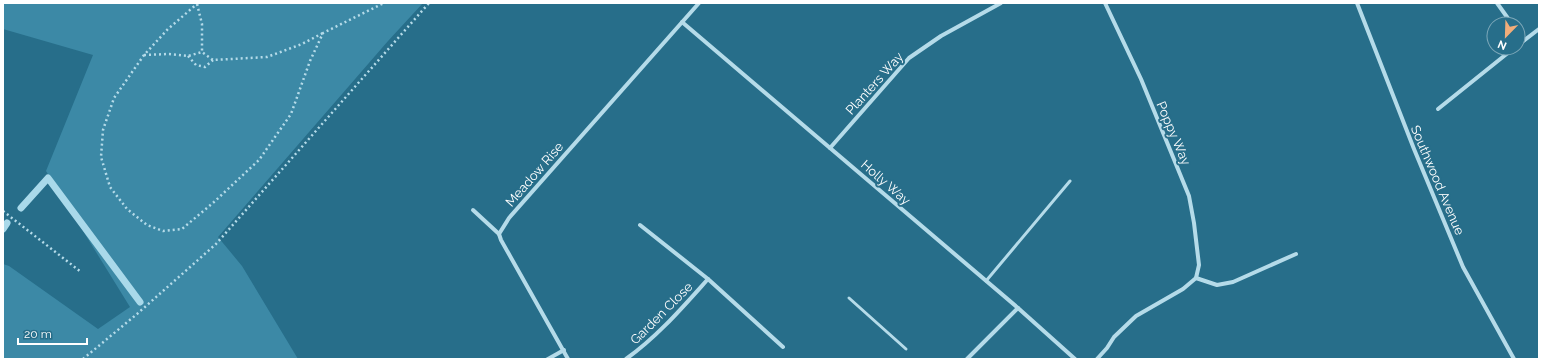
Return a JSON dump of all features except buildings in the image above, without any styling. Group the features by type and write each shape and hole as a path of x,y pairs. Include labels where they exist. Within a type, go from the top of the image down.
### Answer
{"street":[{"path":"682,22 699,3"},
{"name":"Planters Way","path":"830,148 909,58 941,36 1001,3"},
{"name":"Poppy Way","path":"1105,3 1141,80 1189,196 1198,253 1199,265 1196,278"},
{"name":"Southwood Avenue","path":"1357,3 1414,149 1463,267 1514,359"},
{"path":"1497,3 1506,16"},
{"name":"Holly Way","path":"682,22 1018,308 1075,359"},
{"name":"Meadow Rise","path":"499,234 509,218 682,22"},
{"path":"1526,39 1539,29"},
{"path":"1438,109 1504,56"},
{"path":"473,210 499,234 568,359"},
{"name":"Garden Close","path":"640,226 708,279 783,347"},
{"path":"1097,359 1114,337 1136,316 1183,289 1196,278 1217,285 1233,282 1296,254"},
{"name":"Garden Close","path":"626,359 674,318 708,279"},
{"path":"967,359 1018,308"},
{"path":"548,359 564,350"}],"lane":[{"path":"986,281 1070,181"},
{"path":"849,298 906,348"}],"path":[{"path":"202,52 202,24 197,3 168,29 144,55 114,98 103,130 101,157 110,187 127,209 147,225 163,231 182,229 214,202 258,160 291,114 310,61 323,33"},
{"path":"188,56 196,65 205,67 214,60 267,56 302,44 384,3"},
{"path":"83,359 137,314 216,244 429,3"},
{"path":"144,55 169,54 188,56 202,52 214,60"},
{"path":"3,211 81,272"}],"shaded area":[{"path":"3,3 423,3 388,41 218,237 242,266 298,359 3,359 3,264 9,266 98,329 130,307 46,171 93,55 3,29"}],"waterway":[{"path":"21,208 48,178 140,302"},
{"path":"3,229 7,223"}]}
